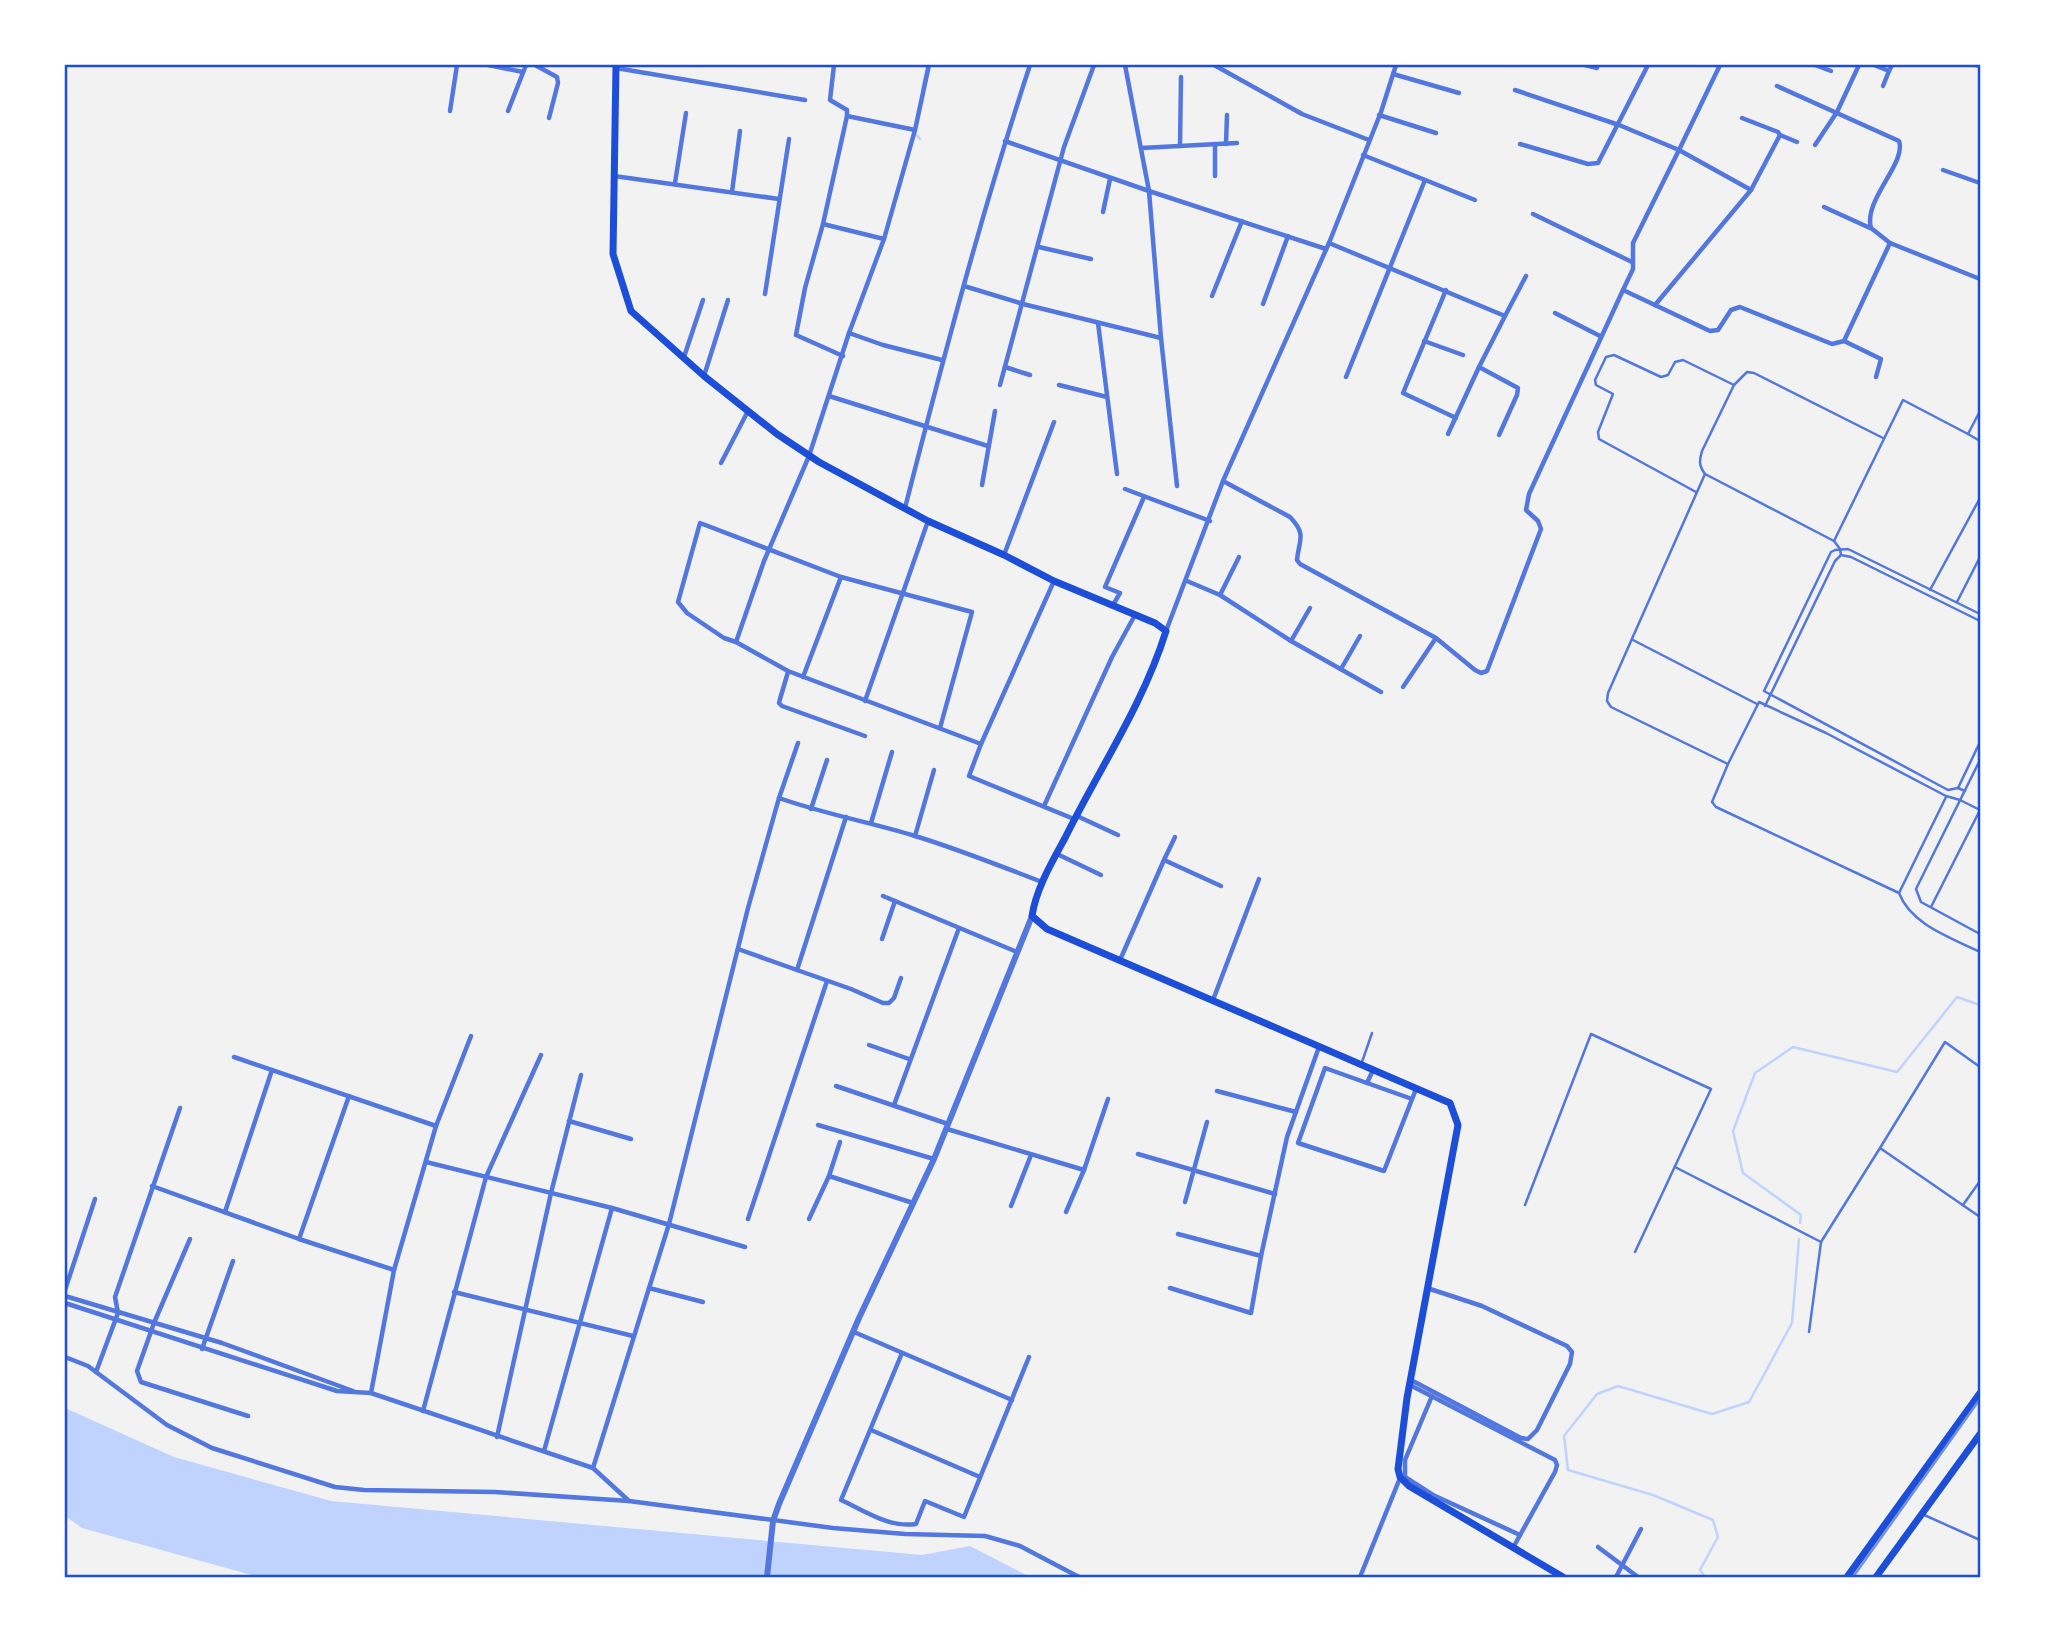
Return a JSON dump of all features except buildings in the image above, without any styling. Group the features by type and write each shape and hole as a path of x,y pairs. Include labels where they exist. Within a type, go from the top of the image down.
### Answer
{"main road":[{"path":"616,67 614,254 631,311 704,376 809,456 928,521 1054,581 1155,623 1166,631 1122,733 1056,854 1032,916 1047,929 1450,1102 1458,1125 1410,1382 1398,1469 1400,1477 1409,1486 1563,1577"},
{"path":"1847,1577 1980,1393"},
{"path":"1876,1577 1980,1434"}],"street":[{"path":"450,111 457,65"},
{"path":"488,65 523,72"},
{"path":"508,111 526,65"},
{"path":"534,65 557,77 558,83 549,118"},
{"path":"834,65 830,100 847,110 848,116 805,288 796,335 843,356"},
{"path":"736,642 769,548 809,456 849,333 884,239 915,130 929,65"},
{"path":"905,508 943,360 1005,141 1030,65"},
{"path":"1000,385 1061,161 1094,65"},
{"path":"1125,65 1149,191 1177,486"},
{"path":"1214,65 1302,114 1369,140"},
{"path":"1390,65 1394,70 1459,93"},
{"path":"1585,65 1597,68"},
{"path":"1520,144 1593,164 1601,159 1648,65"},
{"path":"1223,481 1290,517 1298,525 1301,539 1297,560 1300,565 1436,638 1481,673 1487,671 1541,529 1538,521 1526,510 1529,494 1600,336 1631,275 1633,243 1720,65"},
{"path":"1815,65 1831,71"},
{"path":"1815,145 1837,113 1858,65"},
{"path":"1874,65 1889,71"},
{"path":"1883,86 1892,65"},
{"path":"616,67 805,100"},
{"path":"1166,631 1223,481 1328,246 1394,70"},
{"path":"1180,146 1181,77"},
{"path":"1777,86 1894,137 1901,146 1870,215 1871,228"},
{"path":"1515,90 1619,125 1679,150 1751,190"},
{"path":"675,183 686,113"},
{"path":"1226,144 1227,115"},
{"path":"1379,115 1436,133"},
{"path":"848,116 915,130"},
{"path":"1742,118 1797,142"},
{"path":"732,192 740,131"},
{"path":"1655,305 1751,190 1780,135"},
{"path":"765,294 789,139"},
{"path":"1005,141 1149,191 1390,266 1506,316"},
{"path":"1141,148 1237,143"},
{"path":"1215,144 1215,176"},
{"path":"1363,155 1475,200"},
{"path":"1943,170 1979,183 1980,173"},
{"path":"613,176 779,199"},
{"path":"1103,212 1111,178"},
{"path":"1346,377 1425,180"},
{"path":"1824,207 1871,228 1890,243 1980,279"},
{"path":"1533,214 1633,262"},
{"path":"1212,296 1242,221"},
{"path":"823,224 884,239"},
{"path":"1263,304 1288,236"},
{"path":"1844,341 1890,243"},
{"path":"1038,247 1091,259"},
{"path":"1448,434 1526,276"},
{"path":"964,286 1023,304 1161,338"},
{"path":"1446,290 1404,393 1456,418"},
{"path":"1623,290 1710,331 1718,330 1731,310 1740,307 1832,344 1844,341 1881,359 1876,377"},
{"path":"684,356 702,300"},
{"path":"704,376 728,300"},
{"path":"1555,313 1600,336"},
{"path":"1098,323 1117,474"},
{"path":"849,333 883,345 943,360"},
{"path":"1424,341 1463,355"},
{"path":"1005,367 1030,375"},
{"path":"1479,367 1518,387 1499,435"},
{"path":"1059,386 1107,397"},
{"path":"829,396 988,446"},
{"path":"721,463 748,411"},
{"path":"982,485 995,411"},
{"path":"1004,555 1054,422"},
{"path":"1125,489 1210,521"},
{"path":"1113,605 1120,593 1105,587 1144,496"},
{"path":"865,701 928,521"},
{"path":"940,728 972,612 841,577 700,523 678,603 687,613 724,638 788,671 981,744"},
{"path":"1220,595 1239,557"},
{"path":"803,677 841,577"},
{"path":"1054,581 969,776 1118,835"},
{"path":"1187,581 1220,595 1292,641 1381,692"},
{"path":"1292,641 1310,608"},
{"path":"1044,806 1112,657 1135,614"},
{"path":"1341,669 1360,636"},
{"path":"1403,687 1436,638"},
{"path":"788,671 780,699 782,706 865,736"},
{"path":"593,1468 669,1224 738,949 779,798 798,743"},
{"path":"871,823 892,752"},
{"path":"811,809 827,760"},
{"path":"915,836 933,770"},
{"path":"779,798 915,836 1043,882"},
{"path":"797,970 846,817"},
{"path":"1120,960 1175,837"},
{"path":"1056,854 1101,875"},
{"path":"1164,860 1221,886"},
{"path":"1213,1000 1259,879"},
{"path":"883,896 1017,952"},
{"path":"882,939 895,901"},
{"path":"766,1577 773,1521 854,1332 948,1127 1032,916"},
{"path":"894,1105 959,929"},
{"path":"738,949 883,1003 894,998 901,978"},
{"path":"748,1219 827,981"},
{"path":"371,1394 394,1270 436,1126 471,1036"},
{"path":"869,1045 909,1059"},
{"path":"1170,1289 1251,1313 1287,1137 1319,1047"},
{"path":"423,1411 486,1177 541,1055"},
{"path":"234,1057 436,1126"},
{"path":"1412,1099 1325,1068 1298,1143 1384,1171 1416,1089"},
{"path":"225,1212 272,1070"},
{"path":"1367,1083 1373,1070"},
{"path":"497,1437 551,1193 581,1075"},
{"path":"836,1086 948,1127 1084,1170"},
{"path":"1217,1091 1296,1111"},
{"path":"299,1239 349,1096"},
{"path":"1066,1212 1084,1170 1108,1099"},
{"path":"96,1372 118,1313 115,1297 180,1108"},
{"path":"569,1121 631,1139"},
{"path":"1185,1202 1208,1122"},
{"path":"818,1125 934,1159"},
{"path":"809,1219 829,1176 840,1142"},
{"path":"1138,1154 1275,1194"},
{"path":"1011,1206 1031,1155"},
{"path":"426,1162 612,1208 745,1247"},
{"path":"829,1176 914,1203"},
{"path":"152,1186 394,1270"},
{"path":"65,1290 95,1199"},
{"path":"544,1451 612,1208"},
{"path":"1178,1234 1261,1256"},
{"path":"190,1239 154,1323 137,1371 141,1382 248,1416"},
{"path":"201,1349 233,1261"},
{"path":"649,1288 703,1302"},
{"path":"1410,1382 1521,1438 1528,1439 1537,1430 1570,1364 1572,1352 1567,1346 1482,1306 1427,1288"},
{"path":"454,1292 633,1336"},
{"path":"65,1296 204,1338 353,1391"},
{"path":"65,1303 150,1333 201,1349 225,1353 337,1391 371,1394 593,1468 629,1501"},
{"path":"854,1332 1012,1400"},
{"path":"902,1353 841,1500 895,1525 916,1524 925,1501 964,1517 1029,1357"},
{"path":"65,1357 88,1366 167,1425 212,1448 335,1487 495,1492 629,1501 773,1521 905,1534 985,1536 1020,1546 1079,1577"},
{"path":"272,1371 275,1364"},
{"path":"1410,1382 1555,1460 1555,1472 1514,1546"},
{"path":"1432,1396 1405,1460 1405,1477 1433,1495 1520,1535"},
{"path":"871,1430 980,1477"},
{"path":"1360,1577 1400,1477"},
{"path":"1615,1577 1641,1529"},
{"path":"1598,1547 1638,1577"}],"lane":[{"path":"1697,492 1599,439 1598,432 1613,394 1596,385 1595,380 1606,357 1614,355 1661,377 1668,375 1675,362 1683,360 1734,385"},
{"path":"1841,555 1834,541 1705,474 1699,461 1702,451 1734,385 1747,372 1754,373 1883,438"},
{"path":"1834,541 1903,400 1980,441"},
{"path":"1968,433 1980,411"},
{"path":"1705,474 1606,701 1611,706 1728,764"},
{"path":"1928,594 1980,498"},
{"path":"1965,791 1958,788 1948,790 1764,691 1831,552 1848,549 1980,614"},
{"path":"1841,555 1851,556 1980,621"},
{"path":"1765,706 1835,561 1841,555"},
{"path":"1957,602 1980,557"},
{"path":"1633,640 1758,703 1826,733 1946,796 1980,810 1931,908"},
{"path":"1758,703 1713,796 1712,802 1716,807 1899,893 1903,904 1917,918 1980,952"},
{"path":"1958,788 1980,742"},
{"path":"1980,760 1916,888 1921,902 1980,934"},
{"path":"1899,893 1946,796"},
{"path":"1361,1065 1372,1032"},
{"path":"1525,1205 1591,1034 1711,1089 1635,1252"},
{"path":"1809,1332 1821,1242 1945,1042 1980,1067"},
{"path":"1880,1148 1980,1217"},
{"path":"1675,1167 1821,1242"},
{"path":"1962,1205 1980,1181"},
{"path":"1922,1514 1980,1540"}],"water":[{"path":"65,1408 174,1457 331,1501 922,1555 970,1546 1030,1577 259,1577 82,1528 65,1516"}],"waterway":[{"path":"922,89 927,65"},
{"path":"915,133 920,139"},
{"path":"1800,1223 1801,1215 1743,1173 1733,1131 1755,1073 1793,1047 1897,1072 1957,997 1980,1005"},
{"path":"1705,1577 1700,1570 1718,1537 1713,1520 1653,1495 1568,1470 1564,1436 1597,1394 1618,1386 1712,1414 1749,1402 1792,1323 1799,1239"}],"railway":[{"path":"1853,1577 1980,1399"}]}
